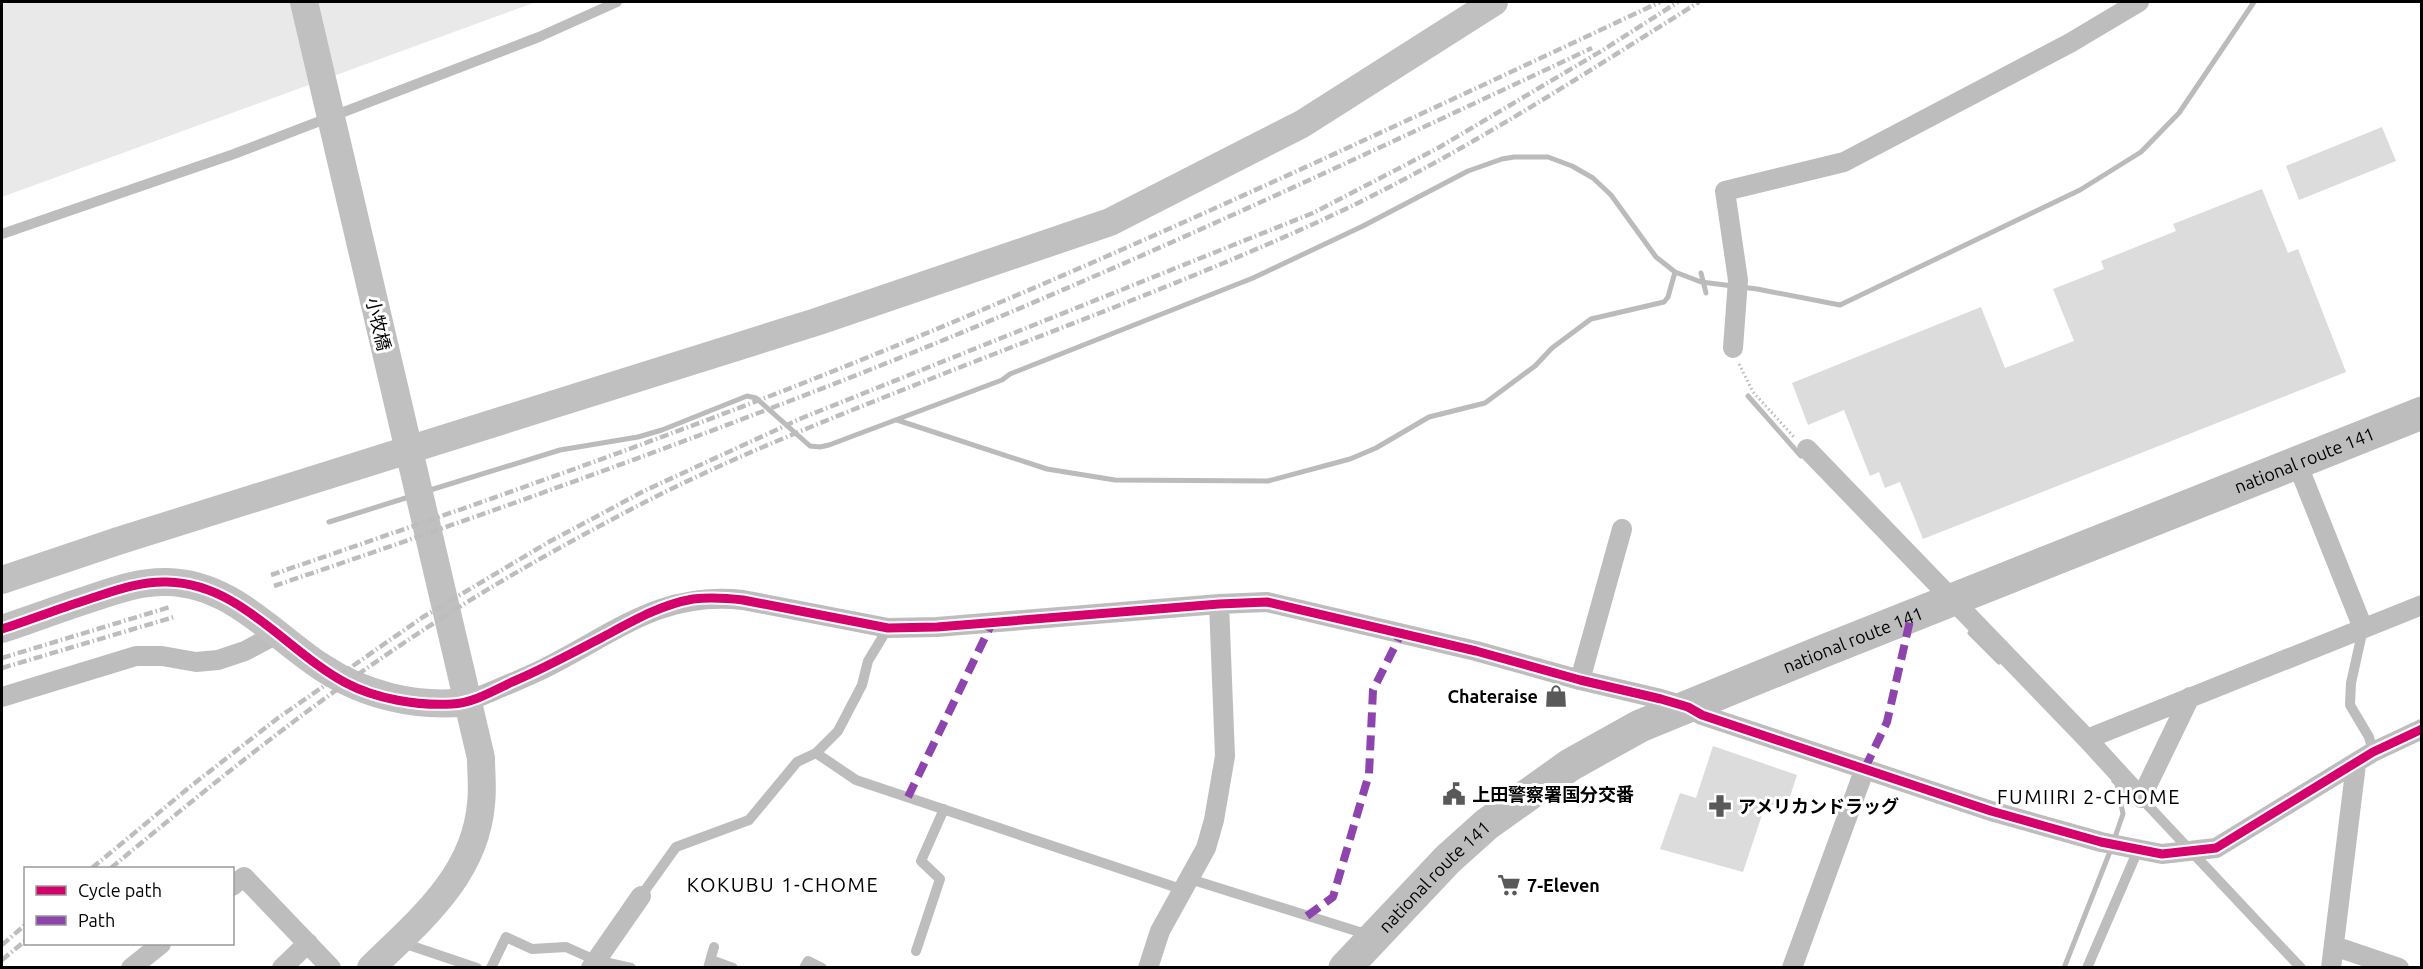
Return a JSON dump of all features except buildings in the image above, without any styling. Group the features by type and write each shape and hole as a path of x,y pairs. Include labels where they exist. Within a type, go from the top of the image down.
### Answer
{"highway":[{"name":"national route 141","path":"1344,968 1372,936 1448,859 1487,824 1530,792 1604,745 1640,726 2421,413"}],"street":[{"name":"小牧橋","path":"304,2 481,758 482,805 472,843 459,873 441,898 371,968"},
{"path":"2,580 118,541 816,322 1110,222 1302,124 1494,2"},
{"path":"1736,357 1738,287 1725,191 1844,162 2070,43 2139,2"},
{"path":"1801,444 1954,600 2140,798 2190,697"},
{"path":"2297,463 2363,628"},
{"path":"1580,680 1622,529"},
{"path":"2,629 126,586 168,582 198,586 242,607 319,666 347,683 371,693 406,700 451,704 467,702 543,669 645,614 691,600 723,598 743,600 888,628 945,626 1267,602 1292,606 1476,651 1688,707 1702,715 1991,810 2101,842 2162,854 2216,848 2373,752 2421,729"},
{"path":"1148,968 1160,931 1206,848 1214,820 1225,756 1219,604"},
{"path":"2087,739 2421,605"},
{"path":"2,697 136,656 162,656 196,662 218,660 245,651 277,634"},
{"path":"2331,968 2356,764"},
{"path":"1792,968 1865,768"},
{"path":"234,884 244,877 332,968"},
{"path":"593,964 641,896"},
{"path":"282,968 308,943"},
{"path":"131,968 160,945"},
{"path":"2334,946 2399,968"}],"lane":[{"path":"2,234 234,154 539,37 617,2"},
{"path":"641,896 676,847 749,820 797,762 816,753 838,731 862,685 868,661 888,628"},
{"path":"2363,628 2351,683 2350,705 2369,737 2373,752"},
{"path":"816,753 856,780 944,809 1187,884 1372,936"},
{"path":"2140,798 2301,968"},
{"path":"916,951 940,879 921,861 944,809"},
{"path":"2087,968 2131,849"},
{"path":"491,968 506,937 532,949 566,947 593,964 631,968"},
{"path":"398,942 477,968"},
{"path":"714,947 710,964 734,968"},
{"path":"804,968 808,961 822,968"}],"path":[{"path":"1736,357 1753,392 1801,444"}],"shaded area":[{"path":"2,2 536,2 2,197"}],"waterway":[{"path":"427,491 560,450 638,437 662,430 747,396 756,398 810,446 829,445 1002,380 1010,374 1253,278 1363,226 1468,171 1514,157 1548,157 1572,166 1593,178 1611,195 1656,257 1675,272 1701,282 1757,289 1840,305 2080,190 2141,152 2179,113 2254,2"},
{"path":"897,420 1047,469 1115,480 1268,481 1350,459 1376,448 1429,417 1485,403 1535,366 1552,348 1591,319 1664,302 1668,297 1675,272"},
{"path":"1701,273 1706,293"},
{"path":"1748,396 1801,456"},
{"path":"329,522 412,496"},
{"path":"1970,633 1999,662"},
{"path":"2114,781 2117,784 2123,814 2114,840"},
{"path":"2064,968 2111,849"}],"railway":[{"path":"271,575 610,456 811,380 919,336 1238,198 1660,2"},
{"path":"93,867 278,718 423,617 547,543 644,491 802,418 1313,213 1438,148 1603,50 1678,2"},
{"path":"112,867 227,773 389,653 457,608 590,531 677,486 774,443 1165,287 1320,221 1466,145 1699,2"},
{"path":"274,586 612,468 912,353 1206,227 1592,48"},
{"path":"2,658 170,607"},
{"path":"2,668 174,617"},
{"path":"2,945 24,926"},
{"path":"2,960 24,942"}],"marked path":[{"path":"1865,768 1887,722 1911,616"},
{"path":"908,797 992,623"},
{"path":"1307,916 1333,897 1369,774 1373,690 1401,634"}],"cycle path":[{"path":"2,629 135,585 156,582 193,585 240,606 324,670 358,689 384,697 439,704 460,703 483,696 646,615 668,605 693,599 743,600 888,628 937,627 1267,602 1476,651 1580,680 1661,699 1688,707 1702,715 1991,811 2101,842 2162,854 2216,848 2373,752 2422,729"}],"place":[{"name":"Chateraise","path":"1556,696"},
{"name":"上田警察署国分交番","path":"1454,794"},
{"name":"アメリカンドラッグ","path":"1720,806"},
{"name":"7-Eleven","path":"1509,885"}],"district":[{"name":"FUMIIRI 2-CHOME","path":"2089,796"},
{"name":"KOKUBU 1-CHOME","path":"783,884"}]}
